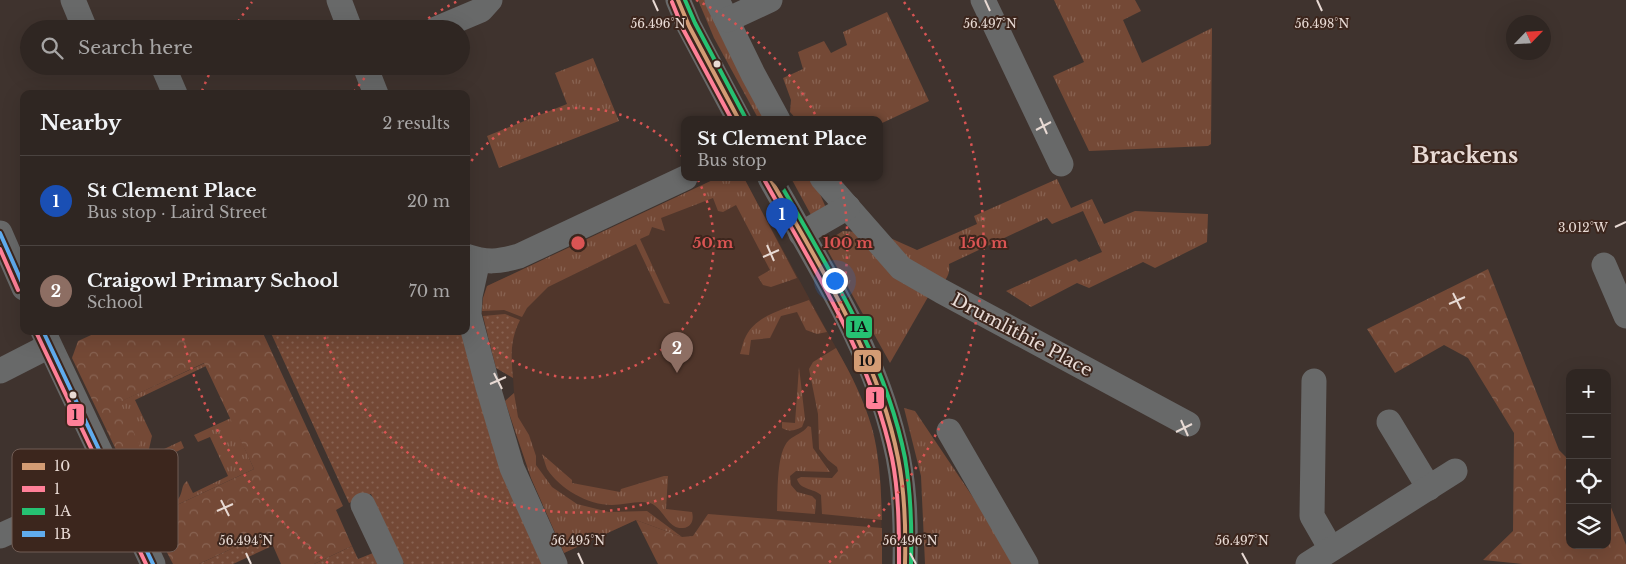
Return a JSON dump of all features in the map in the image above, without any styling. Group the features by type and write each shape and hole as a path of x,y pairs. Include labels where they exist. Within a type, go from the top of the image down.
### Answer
{"street":[{"path":"73,0 81,20"},
{"path":"339,0 347,20"},
{"path":"458,20 482,10 490,0"},
{"path":"678,0 689,26 737,116"},
{"path":"770,0 722,10 776,116"},
{"path":"983,0 1061,164"},
{"path":"167,75 173,90"},
{"path":"369,75 374,90"},
{"path":"470,296 472,258 498,262 519,256 681,180"},
{"path":"772,181 853,328 880,392 896,444 906,524 905,564"},
{"name":"Drumlithie Place","path":"825,181 900,268 1188,424"},
{"path":"801,234 848,207"},
{"path":"0,233 20,279"},
{"path":"1604,265 1626,316"},
{"path":"470,319 512,468 555,564"},
{"path":"0,371 49,336 99,449"},
{"path":"1307,393 1312,516 1331,549"},
{"path":"1389,422 1429,488"},
{"path":"948,431 1026,564"},
{"path":"1308,564 1455,472"},
{"path":"363,505 391,564"},
{"path":"0,536 12,531"},
{"path":"147,552 153,564"}],"shaded area":[{"path":"711,181 746,181 853,379 872,429 881,486 882,564 658,564 636,520 564,553 531,478 505,401 514,393 513,378 496,368 482,313 483,298 487,286"}],"green space":[{"path":"698,0 709,0 769,116 757,116 714,38"},
{"path":"1054,0 1135,0 1141,11 1123,20 1142,63 1212,28 1211,144 1208,146 1089,151 1053,76 1084,62"},
{"path":"887,12 929,101 883,123 883,116 794,116 790,112 791,100 783,78 803,69 798,52 824,41 831,53 847,45 843,32"},
{"path":"593,58 619,121 499,168 487,136 567,104 555,73"},
{"path":"1057,179 1071,208 1092,199 1104,224 1135,211 1208,214 1207,242 1155,268 1143,262 1089,288 1077,283 1031,307 1006,291 1076,259 1079,262 1102,252 1083,211 1052,224 1047,218 949,264 948,274 943,284 907,263 888,237 917,250 977,224 974,216"},
{"path":"711,181 746,181 797,278 771,287 763,285 758,277 770,270 736,205 723,212 718,211 713,198 661,218 665,231 652,227 649,235 640,239 670,304 664,303 636,244 548,287 527,308 522,317 504,310 482,311 483,298 487,286"},
{"path":"793,181 810,181 820,194 826,208 811,215"},
{"path":"843,231 857,232 928,297 890,363 828,251 830,239"},
{"path":"1488,269 1559,450 1566,457 1566,549 1611,549 1611,508 1626,545 1626,564 1523,564 1483,560 1513,531 1514,433 1468,358 1444,345 1395,373 1367,329"},
{"path":"809,300 827,332 817,334 806,330 797,312 781,316 770,338 751,340 749,355 740,354 746,336 758,322 774,313"},
{"path":"505,314 520,320 514,334 512,348 513,378 496,368 483,316"},
{"path":"91,335 264,335 343,506 336,510 352,546 314,564 281,564 267,532 199,564 173,564 167,552 178,552 178,504 254,469 204,363 120,402 141,449 116,449 72,358 78,341"},
{"path":"272,335 462,335 543,564 404,564 371,494 349,503"},
{"path":"836,348 857,387 875,439 881,485 882,520 822,514 821,495 801,485 797,479 801,477 832,478 838,471 837,467 819,449 818,414 809,369 813,362"},
{"path":"205,363 206,366 135,400 152,436 149,449 141,449 119,402"},
{"path":"799,367 805,419 802,427 790,430 782,428 782,422 795,423"},
{"path":"514,393 518,417 529,435 536,456 536,465 552,487 577,504 609,512 647,511 682,537 636,520 564,553 531,478 505,401"},
{"path":"904,408 915,411 1018,564 925,564 921,476"},
{"path":"231,418 254,469 178,504 178,499 187,481 193,493 228,476 210,437 198,442 194,435"},
{"path":"808,426 811,427 813,448 830,472 796,471 790,476 791,485 797,492 812,496 816,500 815,514 777,511 778,473 782,454 789,440"},
{"path":"181,441 184,448 178,451 178,449 164,449"},
{"path":"542,454 572,480 572,483 620,492 621,489 668,476 666,509 692,512 692,522 683,528 673,526 655,505 650,503 612,505 584,499 559,483 547,469"},
{"path":"708,514 882,528 882,564 658,564 636,520 682,537 693,536"},
{"path":"267,532 272,546 233,564 199,564"},
{"path":"352,546 358,559 373,553 378,564 314,564"}],"transit line":[{"name":"10","path":"678,0 689,26 737,116"},
{"name":"1A","path":"685,0 695,23 744,116"},
{"name":"1","path":"672,2 683,29 730,116"},
{"name":"1","path":"765,181 821,281 856,349 883,421 896,484 899,564"},
{"name":"10","path":"772,181 845,313 877,384 889,420 898,458 904,511 905,564"},
{"name":"1A","path":"779,181 852,313 884,384 896,420 909,484 911,564"},
{"name":"1B","path":"0,233 20,278"},
{"name":"1","path":"0,249 18,290"},
{"name":"1","path":"37,335 92,449"},
{"name":"1B","path":"45,335 99,449"},
{"name":"1","path":"140,552 146,564"},
{"name":"1B","path":"147,552 153,564"}],"place":[{"name":"St Clement Place","path":"782,239"},
{"name":"Craigowl Primary School","path":"677,373"}],"district":[{"name":"Brackens","path":"1465,155"}]}
